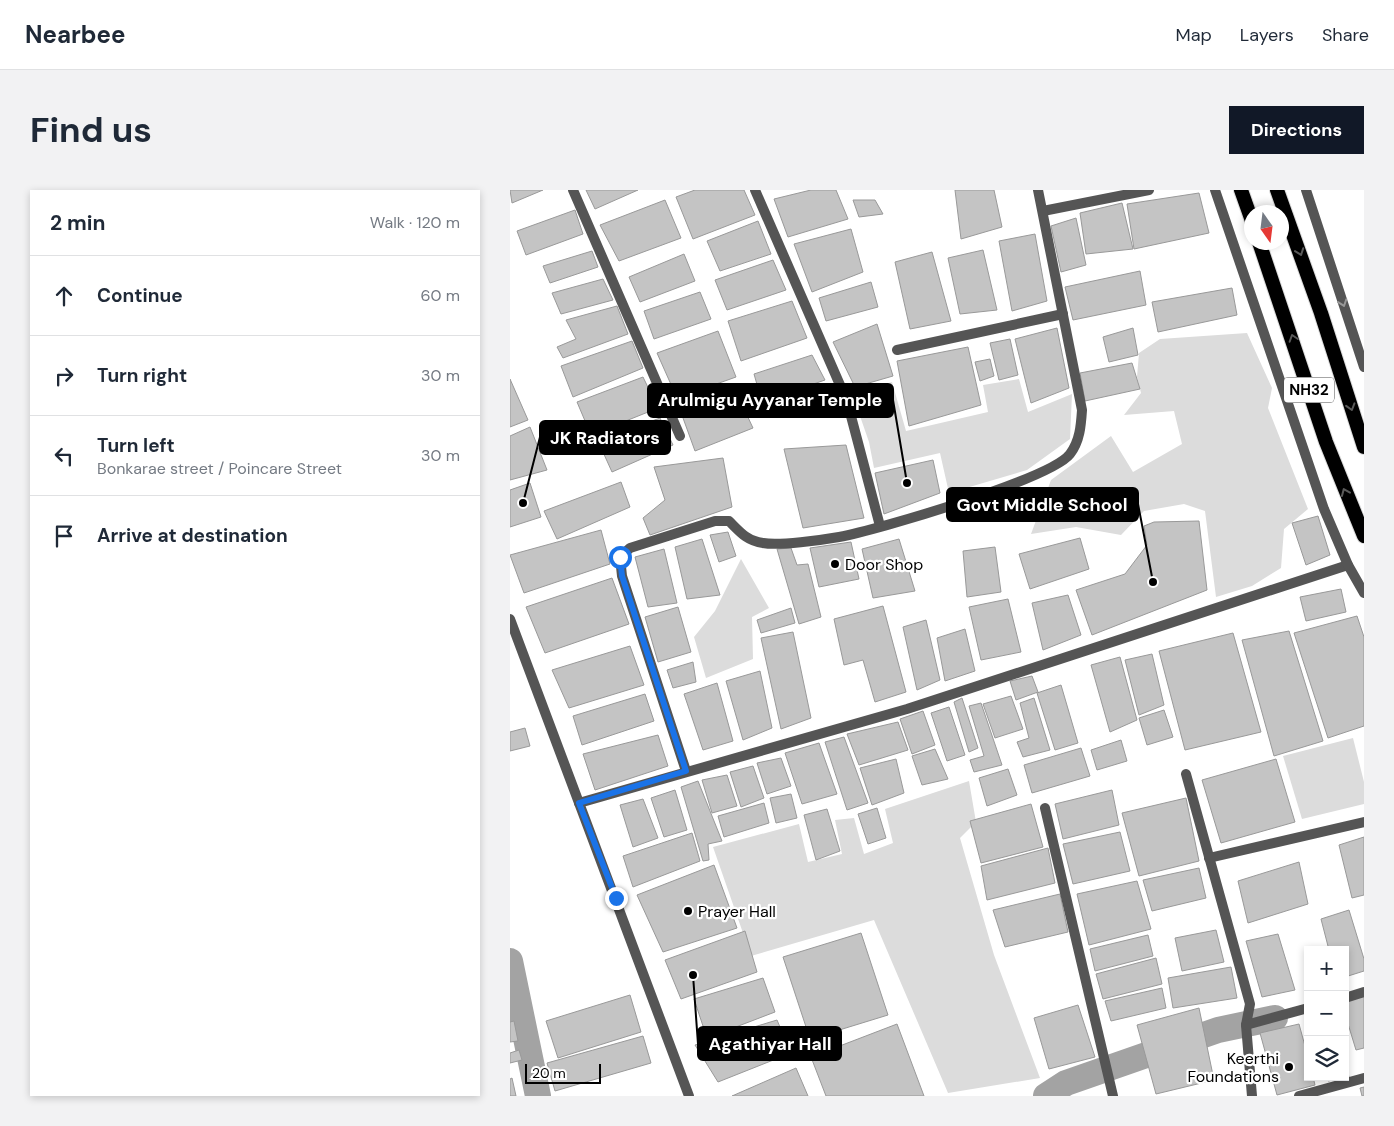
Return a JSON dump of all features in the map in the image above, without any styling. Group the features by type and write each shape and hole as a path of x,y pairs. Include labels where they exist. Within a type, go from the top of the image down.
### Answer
{"highway":[{"path":"1241,190 1246,205"},
{"name":"NH32","path":"1277,190 1321,313 1364,447"},
{"name":"NH32","path":"1262,250 1326,442 1364,536"}],"street":[{"path":"573,190 680,436"},
{"path":"754,190 847,401 880,526"},
{"path":"686,771 622,576 620,557 630,548 715,521 729,521 749,541 766,544 838,537 880,526 1038,475 1070,454 1081,432 1082,410 1038,190"},
{"path":"1043,210 1149,190"},
{"path":"1215,190 1307,462 1348,565 1363,589"},
{"path":"1306,190 1364,367"},
{"path":"897,350 1063,314"},
{"path":"579,803 907,709 1196,617 1348,565"},
{"path":"510,619 689,1096"},
{"path":"1186,774 1250,1004 1246,1025 1252,1096"},
{"path":"1045,808 1113,1096"},
{"path":"1209,858 1364,822"},
{"path":"1349,997 1364,992"},
{"path":"1246,1025 1304,1009"},
{"path":"1299,1096 1364,1078"}],"shaded area":[{"path":"1247,333 1272,388 1268,408 1308,509 1284,529 1281,568 1252,586 1216,597 1205,511 1184,504 1144,511 1121,535 1076,527 1031,534 1051,480 1111,436 1133,472 1182,444 1174,411 1124,415 1141,393 1137,377 1139,353 1160,339"},
{"path":"1019,379 1028,412 1072,394 1070,439 1027,470 949,493 940,453 874,468 869,442 852,393 892,382 906,431 988,412 983,385"},
{"path":"741,559 769,608 752,617 753,659 706,678 694,637 715,611"},
{"path":"1353,738 1364,782 1364,804 1302,819 1283,756"},
{"path":"969,781 976,822 960,838 994,955 1040,1078 948,1093 874,920 751,956 713,847 799,824 808,862 842,854 835,820 854,818 864,854 893,843 885,809"}],"building":[{"path":"510,190 543,190 512,203"},
{"path":"586,190 638,190 595,209"},
{"path":"695,190 744,190 755,215 693,239 676,197"},
{"path":"811,190 836,190 848,219 788,237 774,199"},
{"path":"955,190 994,190 1002,227 961,239"},
{"path":"1199,193 1209,233 1134,249 1127,204"},
{"path":"665,200 681,238 619,261 600,225"},
{"path":"853,200 875,200 883,214 859,217"},
{"path":"1122,203 1133,249 1086,254 1080,213"},
{"path":"575,210 583,234 526,255 517,231"},
{"path":"1076,218 1086,265 1061,272 1051,226"},
{"path":"758,221 771,254 720,271 707,241"},
{"path":"851,229 863,272 812,292 794,244"},
{"path":"1035,234 1047,301 1012,311 999,241"},
{"path":"983,250 997,310 960,314 948,258"},
{"path":"592,251 598,267 550,283 543,266"},
{"path":"932,252 951,321 910,329 895,262"},
{"path":"684,254 695,281 640,302 629,277"},
{"path":"773,260 786,290 727,310 715,280"},
{"path":"1140,271 1146,305 1073,320 1065,287"},
{"path":"603,279 613,300 561,314 552,293"},
{"path":"871,282 878,307 826,321 819,298"},
{"path":"1232,288 1237,315 1158,332 1152,302"},
{"path":"700,292 711,319 654,339 644,311"},
{"path":"792,301 807,338 741,361 728,321"},
{"path":"617,306 628,334 563,358 557,347 576,339 566,320"},
{"path":"877,324 893,376 855,387 833,342"},
{"path":"1057,328 1069,388 1031,403 1015,339"},
{"path":"1133,328 1138,355 1109,362 1103,337"},
{"path":"718,331 736,377 677,398 657,353"},
{"path":"1010,339 1018,375 999,380 990,343"},
{"path":"632,341 643,368 573,397 561,366"},
{"path":"968,347 981,405 909,426 897,361"},
{"path":"812,355 825,380 762,402 754,374"},
{"path":"990,359 994,376 980,381 975,362"},
{"path":"1132,363 1140,389 1085,401 1080,373"},
{"path":"643,377 658,408 591,435 577,402"},
{"path":"510,379 528,420 510,427"},
{"path":"736,392 753,428 695,451 679,407"},
{"path":"660,418 673,445 612,472 598,441"},
{"path":"530,427 547,470 510,480 510,436"},
{"path":"846,445 864,518 803,528 784,449"},
{"path":"723,458 732,507 650,535 643,518 665,500 654,467"},
{"path":"933,460 940,493 884,514 875,473"},
{"path":"621,482 630,507 557,539 544,511"},
{"path":"530,483 541,517 510,527 510,490"},
{"path":"1318,516 1330,555 1306,565 1292,523"},
{"path":"1199,521 1207,590 1092,635 1076,590 1125,574 1147,545 1144,526 1154,522"},
{"path":"601,530 610,564 524,593 510,555"},
{"path":"728,532 736,556 719,562 710,535"},
{"path":"1080,538 1089,569 1030,589 1019,554"},
{"path":"702,539 720,595 687,599 675,547"},
{"path":"899,539 915,591 873,598 862,549"},
{"name":"Door Shop","path":"851,542 859,579 819,587 810,548"},
{"path":"995,547 1001,592 967,597 963,551"},
{"path":"791,548 797,565 808,564 821,617 799,624 777,549"},
{"path":"664,549 677,603 648,607 635,557"},
{"path":"612,578 629,624 545,653 526,607"},
{"path":"1341,589 1346,612 1306,621 1300,597"},
{"path":"1068,595 1081,635 1043,650 1032,603"},
{"path":"1008,599 1021,652 981,660 969,607"},
{"path":"883,606 906,692 875,702 863,660 844,665 834,619"},
{"path":"678,607 691,652 658,662 645,617"},
{"path":"791,608 795,623 761,633 757,620"},
{"path":"1357,616 1364,637 1364,726 1328,738 1294,633"},
{"path":"926,620 940,680 917,690 903,627"},
{"path":"965,629 975,671 945,681 937,638"},
{"path":"1289,631 1323,741 1274,756 1242,640"},
{"path":"793,632 811,718 781,729 761,638"},
{"path":"1233,633 1261,732 1185,750 1159,651"},
{"path":"630,646 644,685 569,708 552,670"},
{"path":"1152,654 1164,705 1139,715 1125,660"},
{"path":"1120,657 1137,720 1110,732 1091,665"},
{"path":"693,662 696,682 673,688 667,670"},
{"path":"760,671 772,728 743,740 726,681"},
{"path":"1032,676 1038,692 1016,700 1010,681"},
{"path":"717,683 733,741 703,750 684,694"},
{"path":"1061,685 1078,743 1055,750 1037,693"},
{"path":"645,694 654,721 582,745 573,716"},
{"path":"1011,696 1023,729 995,738 983,704"},
{"path":"962,698 978,748 969,752 954,702"},
{"path":"1034,698 1050,750 1023,757 1017,742 1029,738 1020,703"},
{"path":"981,703 1002,765 974,772 970,760 984,756 969,706"},
{"path":"949,707 965,755 947,761 931,713"},
{"path":"1164,710 1173,737 1147,745 1139,718"},
{"path":"923,711 935,745 912,754 900,719"},
{"path":"898,722 908,750 859,765 847,734"},
{"path":"525,728 530,746 510,751 510,732"},
{"path":"658,735 668,766 595,790 583,754"},
{"path":"844,737 868,803 847,810 825,742"},
{"path":"1121,740 1127,761 1097,770 1091,750"},
{"path":"819,743 837,794 802,804 785,753"},
{"path":"1081,748 1090,776 1032,793 1024,765"},
{"path":"935,749 948,779 922,785 912,756"},
{"path":"781,758 791,786 767,794 757,763"},
{"path":"896,759 904,793 872,805 860,768"},
{"path":"1276,759 1295,822 1221,843 1202,780"},
{"path":"753,766 764,798 741,807 730,772"},
{"path":"1008,769 1017,795 987,806 979,778"},
{"path":"727,775 737,806 712,813 702,780"},
{"path":"698,781 722,841 708,844 709,860 703,861 681,787"},
{"path":"675,790 687,830 664,837 651,798"},
{"path":"1112,790 1119,825 1063,839 1055,804"},
{"path":"791,794 797,818 776,823 770,798"},
{"path":"1186,798 1199,861 1139,876 1122,813"},
{"path":"643,799 658,838 633,847 620,805"},
{"path":"764,803 769,823 724,837 718,816"},
{"path":"1031,804 1043,847 981,863 970,821"},
{"path":"877,808 886,838 868,844 858,814"},
{"path":"827,809 840,851 816,860 804,815"},
{"path":"1120,832 1130,871 1073,884 1063,844"},
{"path":"692,833 700,861 633,887 623,856"},
{"path":"1364,837 1364,895 1352,898 1339,845"},
{"path":"1048,848 1055,883 987,900 981,866"},
{"path":"1299,862 1308,904 1248,923 1238,881"},
{"name":"Prayer Hall","path":"714,865 737,928 663,952 637,895"},
{"path":"1199,868 1206,898 1152,911 1143,880"},
{"path":"1137,881 1151,929 1089,945 1077,894"},
{"path":"1060,894 1068,932 1005,947 993,910"},
{"path":"1349,910 1364,959 1364,971 1349,976 1349,946 1328,946 1321,919"},
{"path":"1216,930 1224,962 1182,971 1175,938"},
{"path":"745,931 757,972 681,999 665,960"},
{"path":"861,933 888,1015 810,1039 783,957"},
{"path":"1278,934 1295,990 1262,997 1246,941"},
{"path":"1148,935 1153,956 1095,971 1090,949"},
{"path":"1156,958 1162,984 1103,999 1096,974"},
{"path":"1231,967 1237,998 1173,1008 1168,978"},
{"path":"763,978 775,1012 707,1038 694,999"},
{"path":"1162,988 1166,1008 1111,1021 1105,1001"},
{"path":"630,995 641,1032 558,1058 546,1021"},
{"path":"1364,995 1364,1048 1356,1050 1349,1027 1349,999"},
{"path":"1078,1005 1095,1057 1049,1069 1034,1018"},
{"path":"1199,1008 1214,1080 1156,1094 1137,1025"},
{"path":"777,1020 791,1053 718,1082 695,1045"},
{"path":"514,1021 518,1041 510,1042 510,1022"},
{"path":"897,1024 924,1096 826,1096 811,1057"},
{"name":"Keerthi Foundations","path":"1299,1024 1304,1042 1304,1081 1314,1081 1315,1085 1277,1095 1260,1033"},
{"path":"643,1036 651,1063 555,1091 547,1063"},
{"path":"519,1050 522,1060 510,1063 510,1053"},
{"path":"796,1068 808,1096 732,1096"},
{"path":"512,1078 516,1096 510,1096 510,1079"},
{"path":"1364,1087 1364,1096 1362,1096 1360,1088"}],"waterway":[{"path":"510,961 538,1096"},
{"path":"1046,1096 1066,1083 1218,1030 1275,1018"}],"place":[{"name":"Arulmigu Ayyanar Temple","path":"907,483"},
{"name":"JK Radiators","path":"523,503"},
{"name":"Door Shop","path":"835,564"},
{"name":"Govt Middle School","path":"1153,582"},
{"name":"Prayer Hall","path":"688,911"},
{"name":"Agathiyar Hall","path":"693,975"},
{"name":"Keerthi Foundations","path":"1289,1067"}],"route":[{"path":"616,898 579,803 686,771 622,576 620,557"}]}
